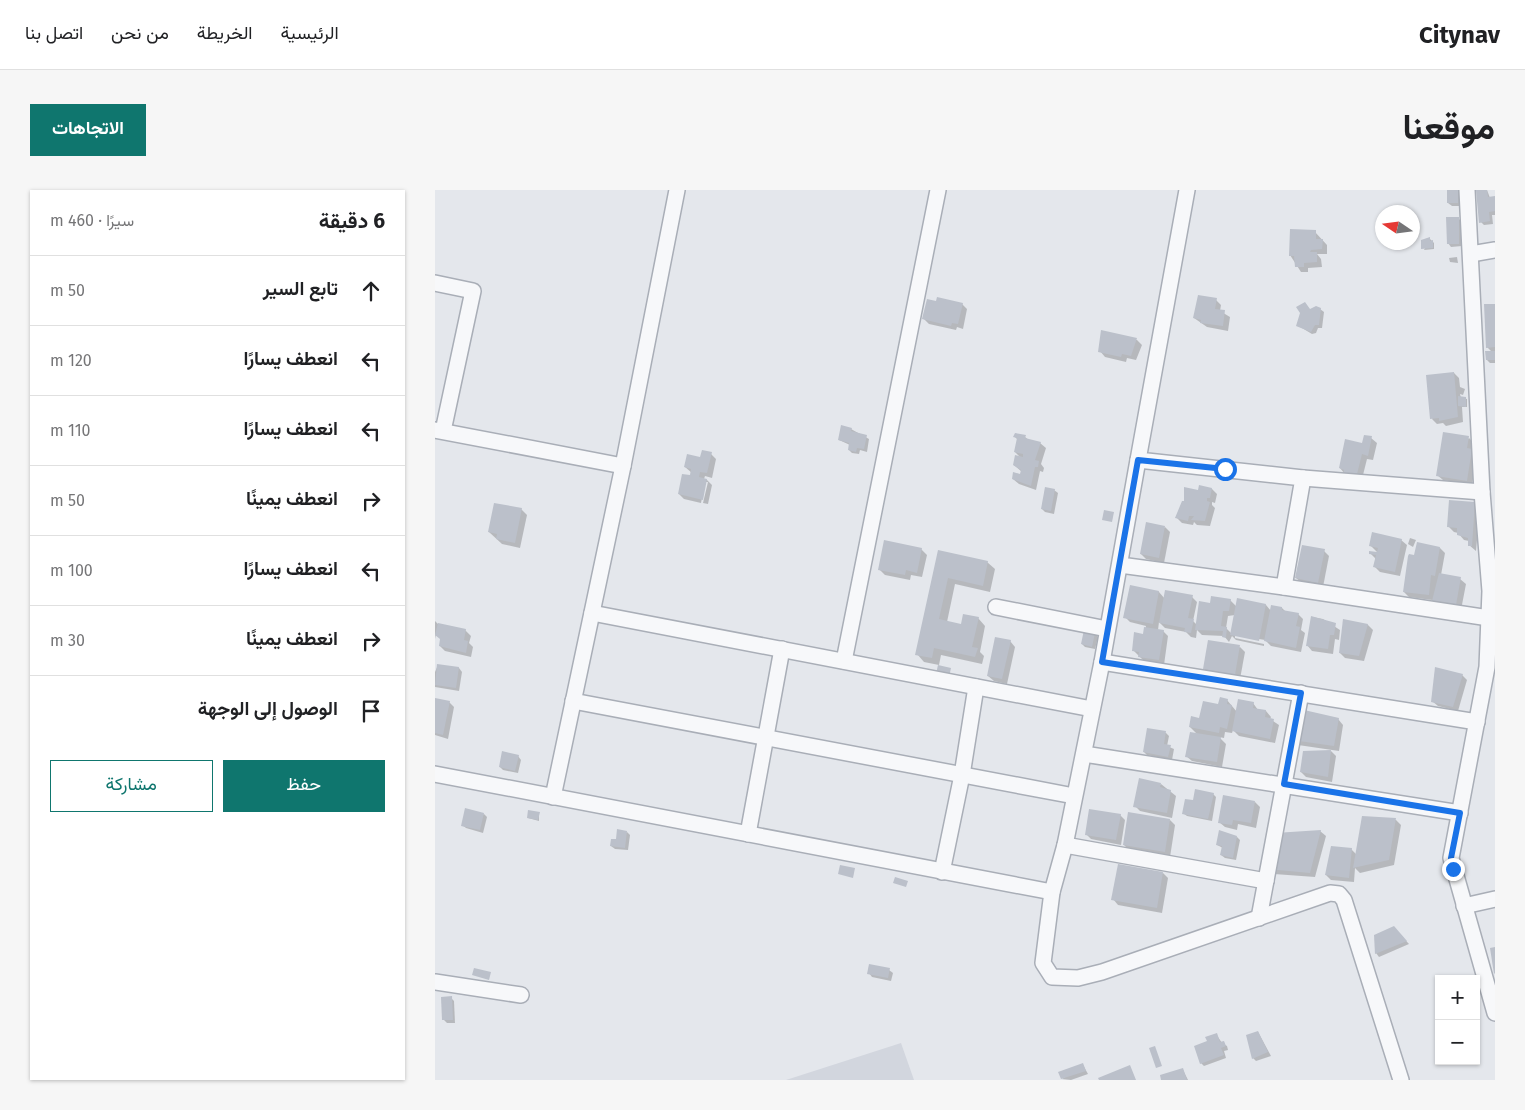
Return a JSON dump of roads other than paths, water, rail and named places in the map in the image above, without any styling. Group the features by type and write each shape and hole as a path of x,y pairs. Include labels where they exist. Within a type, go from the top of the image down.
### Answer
{"street":[{"path":"553,797 623,466 677,190"},
{"path":"844,661 938,190"},
{"path":"1187,190 1102,662 1065,845 1052,892 1043,963 1052,977 1078,978 1102,972 1330,893 1339,894 1344,900 1401,1080"},
{"path":"1467,190 1482,492 1492,591 1487,667 1451,858 1495,1013"},
{"path":"1471,254 1495,250"},
{"path":"435,283 473,291 439,431 623,466"},
{"path":"1138,460 1303,478 1482,492"},
{"path":"1284,587 1303,478"},
{"path":"1120,565 1284,587 1489,618"},
{"path":"996,607 1107,630"},
{"path":"592,613 1092,709"},
{"path":"748,834 782,649"},
{"path":"1102,662 1477,722"},
{"path":"942,872 962,775 976,687"},
{"path":"1259,918 1301,693"},
{"path":"573,701 1074,796"},
{"path":"1084,754 1460,813"},
{"path":"435,774 1052,892"},
{"path":"1065,845 1266,881"},
{"path":"1464,906 1495,899"},
{"path":"435,982 521,996"}]}
